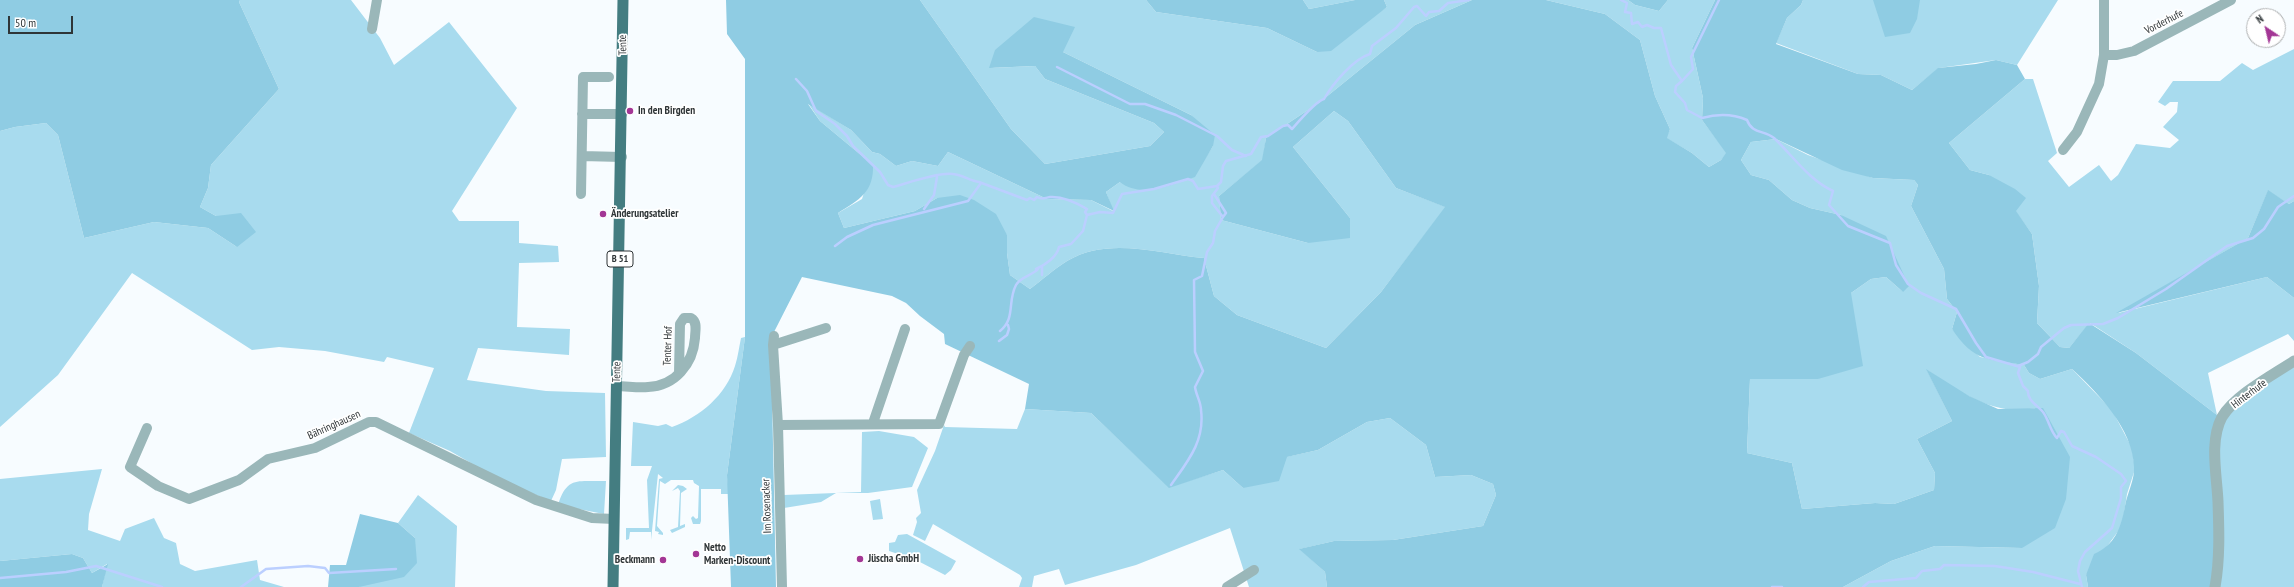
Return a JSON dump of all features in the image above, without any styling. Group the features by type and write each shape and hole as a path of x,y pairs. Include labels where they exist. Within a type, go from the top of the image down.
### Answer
{"main road":[{"name":"Tente","path":"613,587 616,386 622,157 623,0"}],"street":[{"path":"372,29 377,0"},
{"path":"2063,150 2070,144 2099,84 2104,55 2104,0"},
{"name":"Vorderhufe","path":"2104,55 2117,55 2134,51 2231,0"},
{"path":"581,194 583,77 609,77"},
{"path":"582,114 622,114"},
{"path":"582,156 622,157"},
{"name":"Tenter Hof","path":"616,386 647,387 664,385 679,373 688,363 694,349 696,325 691,318 684,318 680,324 679,373"},
{"name":"Im Rosenacker","path":"782,587 778,425 774,341 826,328"},
{"path":"873,423 905,329"},
{"path":"778,425 873,423 939,424 964,355 970,346"},
{"name":"Hinterhufe","path":"2214,587 2219,542 2217,436 2223,417 2230,407 2294,361"},
{"name":"Bähringhausen","path":"147,428 130,467 158,486 189,499 239,480 268,460 315,448 369,422 376,422 536,500 592,518 614,519"},
{"path":"1227,587 1254,570"}],"shaded area":[{"path":"0,0 240,0 239,2 279,89 211,165 208,188 200,207 216,216 241,213 256,232 237,247 208,228 154,222 84,238 58,135 46,123 15,127 0,131"},
{"path":"240,0 351,0 380,38 394,65 449,22 517,108 452,211 459,221 519,221 519,243 558,246 559,262 519,263 517,327 570,329 569,355 478,348 467,380 546,391 605,393 606,457 562,459 556,490 551,501 504,482 450,451 409,433 434,368 387,357 384,362 325,351 279,347 252,350 132,273 58,375 0,427 0,131 15,127 46,123 58,135 84,238 154,222 208,228 237,247 216,216 200,207 208,188 211,165 279,89 239,2"},
{"path":"726,0 920,0 1011,129 1045,164 1150,146 1164,132 1154,123 1045,79 1035,66 989,68 995,50 1034,17 1075,27 1063,52 1191,115 1215,135 1213,146 1195,177 1167,186 1147,190 1128,187 1120,182 1106,192 1114,211 1091,200 1047,199 948,152 938,166 912,161 896,166 880,154 872,152 851,130 808,104 820,121 873,165 873,174 868,189 859,199 838,213 844,228 915,211 937,198 960,195 974,200 996,214 1007,235 1007,253 1010,275 1030,289 1067,261 1100,249 1134,249 1204,258 1214,296 1237,315 1326,348 1381,292 1445,207 1396,188 1348,121 1334,111 1293,147 1350,218 1350,238 1308,243 1221,220 1219,196 1262,160 1266,138 1320,102 1415,25 1472,0 1546,0 1605,14 1640,40 1655,96 1670,129 1667,138 1692,153 1709,167 1721,160 1726,153 1702,120 1703,98 1692,48 1715,0 1803,0 1801,5 1787,18 1776,44 1858,74 1881,75 1912,90 1938,68 1976,64 1996,60 2017,65 2025,79 1949,143 1970,170 1989,175 2015,189 2026,198 2016,211 2032,234 2039,286 2037,323 2060,347 2069,348 2089,323 2136,353 2217,415 2215,541 2211,587 2088,587 2086,575 2094,554 2112,541 2119,528 2134,472 2132,453 2128,439 2113,413 2072,369 2040,379 2029,373 2024,365 1991,360 1983,357 1967,348 1960,340 1952,329 1957,312 1947,299 1944,269 1911,206 1918,185 1914,180 1873,178 1842,170 1776,139 1751,142 1741,160 1751,175 1769,180 1792,200 1810,208 1841,215 1886,236 1909,286 1903,292 1886,277 1871,279 1851,293 1863,366 1818,379 1750,379 1747,453 1792,463 1802,509 1875,503 1894,504 1934,490 1935,473 1917,439 1952,421 1926,369 1969,396 1998,409 2043,408 2070,457 2066,499 2055,528 2022,548 1935,546 1891,561 1843,587 1327,587 1325,572 1299,549 1334,541 1393,540 1483,526 1496,495 1493,484 1471,475 1435,477 1426,445 1390,418 1367,422 1318,450 1287,457 1279,481 1243,488 1223,470 1169,488 1091,413 1025,409 1029,384 945,344 944,334 920,316 906,303 892,296 802,277 774,332 771,350 776,587 731,587 727,475 745,337 745,59 727,34"},
{"path":"920,0 1146,0 1156,12 1267,28 1317,52 1387,7 1384,0 1472,0 1415,25 1320,102 1266,138 1263,160 1219,196 1221,220 1308,243 1350,218 1293,147 1334,111 1348,121 1396,188 1446,207 1381,292 1326,348 1237,315 1214,296 1204,258 1134,249 1100,249 1067,261 1030,289 1010,275 1007,253 1007,235 937,198 915,211 844,228 838,213 862,199 873,165 820,121 808,103 851,130 872,152 880,154 896,166 912,161 938,166 948,152 1047,199 1091,200 1113,211 1106,192 1120,182 1204,160 1213,146 1191,115 1063,52 990,68 1035,66 1045,79 1154,123 1164,132 1150,146 1045,164 1011,129"},
{"path":"1146,0 1303,0 1309,9 1355,0 1384,0 1387,7 1331,51 1317,52 1267,28 1156,12"},
{"path":"1303,0 1355,0 1309,9"},
{"path":"1546,0 1628,0 1635,5 1659,11 1668,0 1715,0 1692,48 1703,98 1702,120 1727,153 1721,160 1709,167 1692,153 1666,138 1670,129 1655,96 1640,40 1605,14"},
{"path":"1628,0 1668,0 1659,11 1635,5"},
{"path":"1803,0 2058,0 2017,65 1996,60 1939,68 1912,90 1881,75 1858,74 1776,43 1787,18 1801,5"},
{"path":"1873,0 1920,0 1917,19 1910,33 1885,37"},
{"path":"2294,49 2294,201 2289,204 2268,191 2248,238 2118,313 2267,277 2294,298 2294,341 2288,334 2208,373 2217,415 2136,353 2090,323 2069,348 2060,347 2037,323 2039,286 2032,234 1989,175 1970,170 1949,143 2025,79 2033,79 2057,153 2048,161 2069,187 2099,165 2111,181 2118,175 2136,144 2170,148 2179,140 2163,127 2177,112 2178,102 2170,102 2165,106 2158,102 2173,81 2220,81 2242,63 2253,70"},
{"path":"1776,139 1808,155 1873,178 1914,180 1918,185 1911,206 1944,269 1947,299 1957,312 1952,329 1980,357 2024,365 2029,373 2040,379 2072,369 2112,410 2132,448 2135,469 2127,494 2122,526 2086,575 2088,587 1843,587 1891,561 1935,546 2022,548 2035,408 2020,410 1992,406 1965,394 1927,370 1952,421 1917,439 1935,473 1934,490 1894,504 1875,503 1802,509 1792,463 1747,453 1750,379 1818,379 1851,293 1871,279 1886,277 1903,292 1841,215 1810,208 1792,200 1769,180 1751,175 1741,160 1751,142"},
{"path":"2268,190 2289,204 2294,201 2294,298 2267,277 2116,313 2248,238"},
{"path":"745,337 727,475 729,494 721,494 721,489 701,489 701,521 700,524 693,524 691,518 693,516 696,519 698,518 699,486 694,483 693,480 671,480 665,484 660,481 657,526 663,535 658,534 659,532 655,531 659,479 663,478 658,474 651,540 651,532 630,532 629,539 626,540 626,528 649,528 647,480 652,466 631,466 633,422 658,426 666,424 672,427 702,411 711,404 731,377 738,356 741,338"},
{"path":"2294,357 2294,587 2211,587 2217,415"},
{"path":"1025,409 1091,413 1169,487 1223,470 1243,488 1286,457 1318,450 1367,422 1390,418 1426,445 1435,477 1471,475 1493,484 1496,495 1483,526 1393,540 1334,541 1300,549 1325,572 1327,587 1249,587 1230,528 1136,565 1065,585 1059,569 1034,576 1032,587 1019,587 1022,578 1020,575 933,524 925,541 913,535 917,522 916,518 921,513 917,490 935,451 944,425 945,427 1017,429"},
{"path":"879,431 914,437 928,448 912,487 868,493 836,493 821,502 784,508 784,495 861,492 862,432"},
{"path":"102,469 89,514 88,530 120,541 125,529 154,518 164,538 176,543 180,564 195,571 257,560 260,580 284,587 102,587 107,564 92,573 83,558 72,554 0,561 0,479"},
{"path":"581,481 606,481 604,514 558,505 562,495 570,484"},
{"path":"678,485 687,489 681,493 680,526 685,524 685,527 672,533 670,530 678,527 680,491 678,488 672,491"},
{"path":"418,495 457,526 455,587 359,587 415,538 398,523"},
{"path":"880,499 883,519 873,520 870,501"},
{"path":"360,514 398,523 415,538 417,563 404,577 359,587 328,587 330,565 346,565"},
{"path":"907,534 956,561 951,570 945,575 916,560 889,551 889,543 895,542 898,535"},
{"path":"72,554 83,558 92,573 108,564 102,587 0,587 0,561"}],"waterway":[{"path":"1036,269 1047,263 1056,254 1059,247 1071,244 1083,231 1087,215 1100,212 1113,213 1122,194 1154,189 1188,179 1193,181 1198,189 1217,186 1221,182 1223,166 1226,161 1251,154 1261,137 1268,136 1283,126 1288,125 1292,129 1312,107 1324,99 1344,73 1357,61 1370,54 1372,46 1396,28 1414,7 1417,6 1426,16 1429,12 1439,11 1448,3 1469,0"},
{"path":"1621,0 1627,3 1625,12 1631,13 1632,24 1638,22 1642,27 1647,25 1654,28 1661,28 1671,65 1682,81 1676,86 1675,92 1685,103 1687,110 1702,118 1725,115 1742,118 1747,120 1755,130 1774,138 1816,181 1833,191 1829,205 1848,226 1890,243 1896,265 1908,284 1921,293 1956,309 1986,357 2020,367 2018,373 2023,386 2028,391 2031,400 2047,418 2057,438 2061,431 2064,432 2072,446 2096,457 2121,474 2126,481 2121,487 2121,498 2112,528 2085,552 2080,561 2078,571 2082,587"},
{"path":"1682,81 1693,69 1691,57 1719,0"},
{"path":"1057,67 1130,104 1145,104 1176,115 1217,136 1232,150 1246,156"},
{"path":"796,79 807,91 816,111 835,124 847,136 853,146 880,172 888,185 893,187 931,176 953,174 1027,200 1030,198 1034,200 1037,197 1042,199 1050,197 1065,199 1087,209 1085,212 1087,215"},
{"path":"924,209 934,195 937,177"},
{"path":"835,246 847,237 873,225 968,201 981,183"},
{"path":"1171,485 1194,450 1198,441 1202,421 1201,407 1195,387 1203,371 1195,352 1194,280 1202,276 1207,252 1213,243 1215,231 1223,217 1212,203 1212,196 1218,188 1217,186"},
{"path":"1214,194 1226,213 1223,217"},
{"path":"2018,366 2028,362 2038,354 2041,347 2064,328 2071,325 2103,324 2118,318 2166,289 2227,246 2253,238 2264,229 2278,207 2294,196"},
{"path":"1042,266 1042,275"},
{"path":"1000,331 1008,321 1013,291 1016,285 1018,282 1038,269"},
{"path":"999,341 1007,335 1009,329 1008,325"},
{"path":"1863,587 1869,582 1916,578 1922,571 1940,569 1944,565 1995,566 2033,572 2080,584"},
{"path":"0,578 66,572 96,566 162,587"},
{"path":"241,587 266,569 308,566 325,568 329,573 396,569"},
{"path":"1772,587 1782,587"}],"place":[{"name":"In den Birgden","path":"630,111"},
{"name":"Änderungsatelier","path":"603,214"},
{"name":"Netto Marken-Discount","path":"696,554"},
{"name":"Jüscha GmbH","path":"860,559"},
{"name":"Beckmann","path":"663,560"}]}
